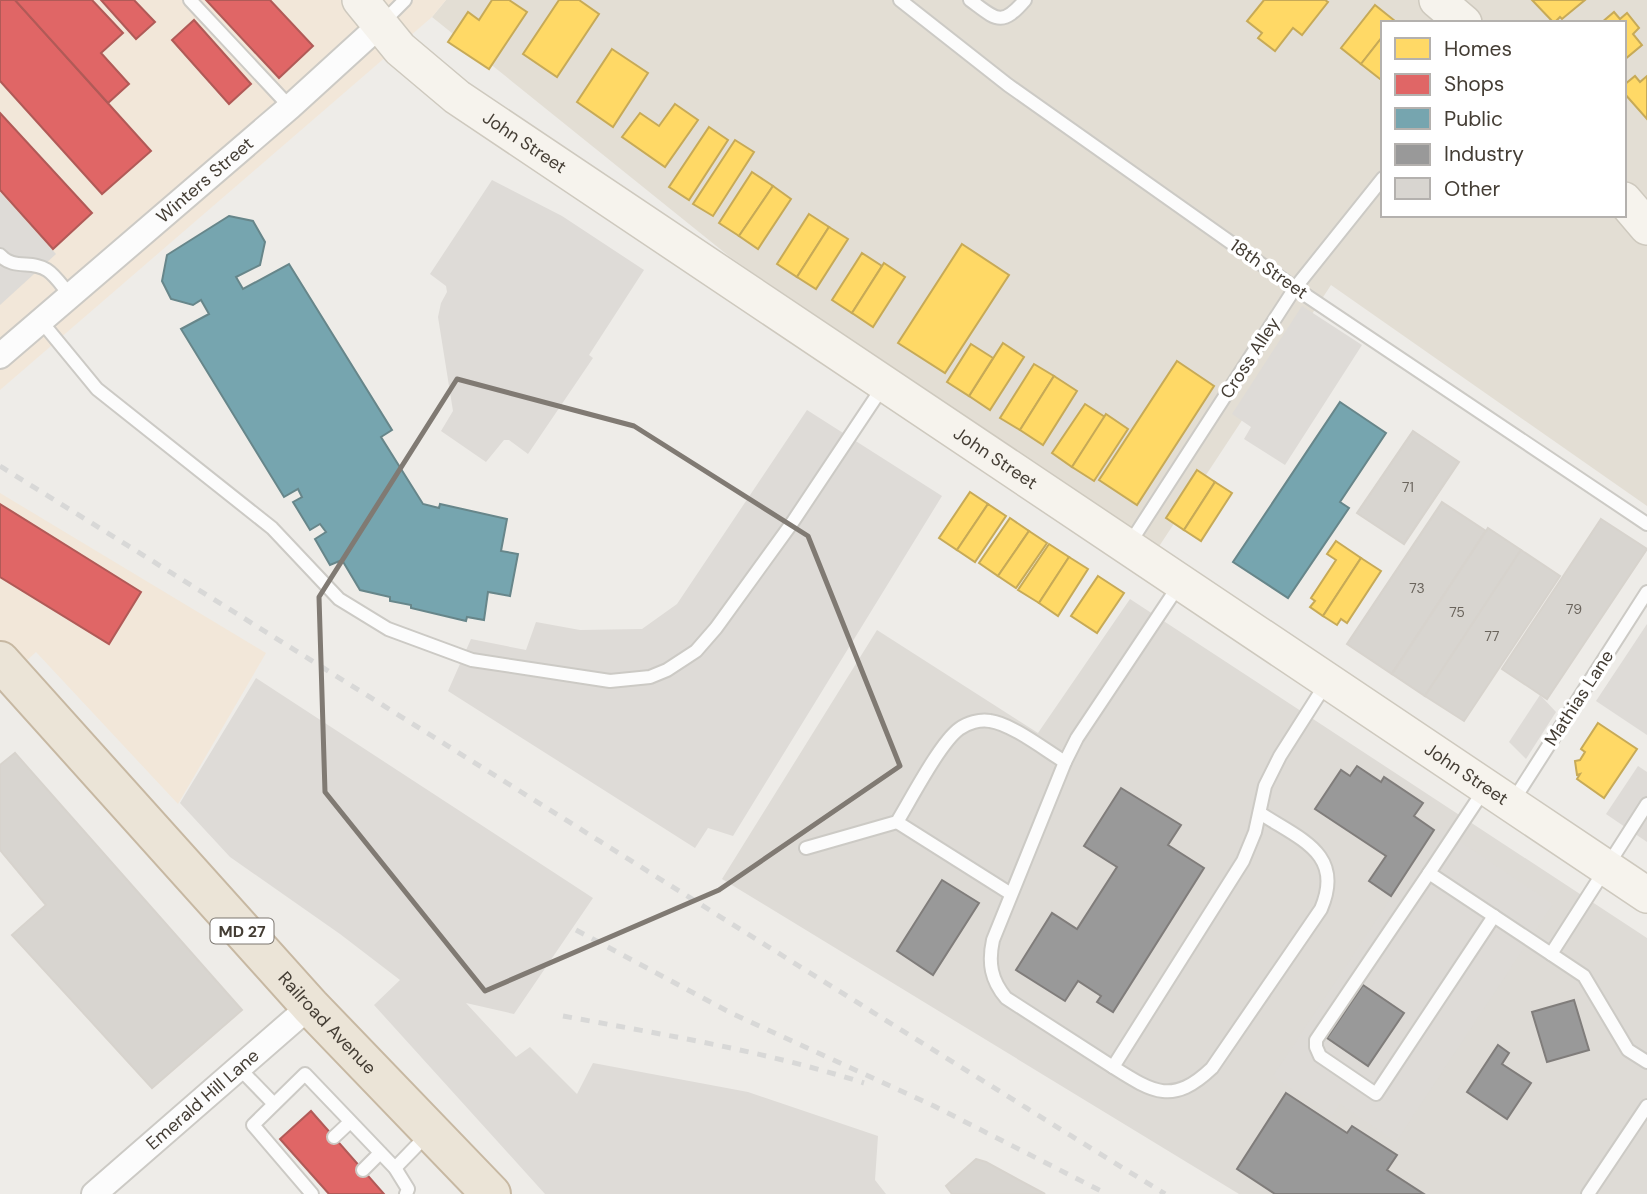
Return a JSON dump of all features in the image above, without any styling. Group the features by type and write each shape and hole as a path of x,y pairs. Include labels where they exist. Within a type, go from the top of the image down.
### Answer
{"highway":[{"name":"Railroad Avenue","path":"0,661 310,1006 491,1194"}],"street":[{"path":"1437,0 1462,21"},
{"name":"Winters Street","path":"6,347 41,321 69,294 290,107 370,13"},
{"name":"John Street","path":"370,13 413,62 457,97 1647,895"},
{"path":"1626,202 1647,227"},
{"name":"Emerald Hill Lane","path":"94,1194 310,1006"}],"lane":[{"path":"190,0 290,107"},
{"name":"Winters Street","path":"370,13 405,0"},
{"name":"18th Street","path":"900,0 1008,85 1295,288 1647,524"},
{"path":"970,0 1000,20 1013,14 1025,0"},
{"name":"Cross Alley","path":"1128,547 1295,288 1381,180"},
{"path":"0,255 18,265 39,266 48,271 69,294"},
{"path":"41,321 97,388 272,528 339,599 388,629 472,660 610,681 650,677 684,661 696,651 716,628 792,523 885,384"},
{"path":"1181,582 1077,738 1065,762 993,940 990,956 997,987 1006,998 1143,1086 1161,1091 1180,1091 1196,1083 1212,1068 1321,909 1328,893 1329,877 1325,862 1316,850 1260,813"},
{"name":"Mathias Lane","path":"1494,916 1376,1094 1320,1056 1315,1047 1316,1040 1429,873 1499,795 1647,592"},
{"path":"1113,1067 1242,861 1255,832 1265,786 1280,756 1327,681"},
{"path":"806,848 897,822 948,739 961,727 975,722 990,721 1006,726 1065,762"},
{"path":"1551,954 1647,804"},
{"path":"897,822 1011,894"},
{"path":"1429,873 1584,976 1628,1050 1647,1062"},
{"path":"239,1068 274,1104"},
{"path":"312,1194 299,1170 253,1125 305,1074 395,1168 408,1189 406,1194"},
{"path":"1588,1194 1647,1106"},
{"path":"334,1137 350,1122"},
{"path":"395,1168 431,1132"},
{"path":"363,1170 380,1153"}],"highlighted area":[{"path":"457,379 634,426 808,536 900,766 719,890 485,991 325,792 319,597"}],"shaded area":[{"path":"0,0 446,0 432,17 0,390"},
{"path":"446,0 1647,0 1647,506 1331,285 1156,551 730,257 432,17"},
{"path":"492,180 562,216 644,270 589,355 593,358 528,454 509,440 504,440 486,462 441,431 453,411 438,317 447,292 446,286 430,274"},
{"path":"0,192 56,254 0,305"},
{"path":"1302,306 1362,345 1285,465 1244,439 1251,427 1232,414"},
{"path":"807,410 942,496 733,836 708,828 695,848 448,691 471,639 526,650 536,622 580,630 642,629 677,604"},
{"path":"0,493 266,653 178,804 36,652 0,685"},
{"path":"1130,599 1647,938 1647,1194 1239,1194 722,879 877,630 1038,733"},
{"path":"1647,624 1647,735 1596,701"},
{"path":"256,678 593,898 514,1014 466,1003 516,1057 530,1047 577,1094 593,1063 748,1092 878,1136 875,1180 886,1194 545,1194 374,1005 400,980 230,857 180,803"},
{"path":"1540,695 1556,712 1526,759 1509,742"},
{"path":"1638,766 1647,772 1647,842 1606,814"},
{"path":"1438,827 1553,904 1396,1142 1340,1104 1332,1116 1273,1076","holes":["1363,986 1368,1065 1327,1038"]}],"building: Homes":[{"path":"492,0 509,0 527,12 489,69 448,42 468,12 479,20"},
{"path":"559,0 579,0 599,14 557,77 523,54"},
{"path":"1264,0 1328,2 1302,35 1293,28 1275,51 1258,38 1262,33 1247,21"},
{"path":"1532,0 1585,0 1562,19 1560,17 1552,21"},
{"path":"1375,5 1395,21 1381,21 1381,39 1361,64 1341,48"},
{"path":"1614,12 1620,19 1627,13 1639,28 1633,34 1642,45 1626,58 1626,21 1603,21"},
{"path":"1381,39 1381,78 1361,64"},
{"path":"612,49 648,73 613,127 577,102"},
{"path":"1635,76 1640,82 1647,76 1647,119 1626,95 1626,83"},
{"path":"675,104 698,120 665,167 622,137 640,113 659,126"},
{"path":"709,127 728,140 689,200 669,187"},
{"path":"735,140 754,152 713,216 693,204"},
{"path":"752,172 773,186 739,236 719,223"},
{"path":"773,186 791,199 758,249 739,236"},
{"path":"809,214 829,227 797,277 777,264"},
{"path":"829,227 848,239 816,289 797,277"},
{"path":"962,244 1009,275 945,373 898,343"},
{"path":"862,253 882,266 852,313 832,300"},
{"path":"884,263 905,277 873,327 852,313"},
{"path":"1003,343 1024,357 990,410 969,396"},
{"path":"971,344 993,358 969,396 947,382"},
{"path":"1177,361 1214,386 1137,505 1099,480"},
{"path":"1034,364 1054,376 1020,430 1000,418"},
{"path":"1054,376 1077,391 1043,445 1020,430"},
{"path":"1085,404 1105,417 1072,467 1052,453"},
{"path":"1106,414 1128,429 1094,481 1072,467"},
{"path":"1197,470 1215,482 1184,530 1166,518"},
{"path":"1215,482 1232,493 1201,541 1184,530"},
{"path":"970,492 988,504 957,550 939,538"},
{"path":"988,504 1006,516 975,562 957,550"},
{"path":"1010,518 1029,531 998,576 979,563"},
{"path":"1029,531 1047,543 1016,588 998,576"},
{"path":"1336,541 1361,558 1323,616 1310,607 1315,601 1311,598 1336,560 1327,554"},
{"path":"1049,544 1069,557 1039,603 1018,590"},
{"path":"1069,557 1088,569 1058,616 1039,603"},
{"path":"1361,558 1381,571 1347,623 1341,619 1337,625 1323,616"},
{"path":"1098,576 1124,593 1097,633 1071,616"},
{"path":"1598,723 1637,749 1604,798 1577,779 1580,774 1577,775 1575,761 1580,760 1585,752 1581,749"}],"building: Shops":[{"path":"0,0 15,0 151,151 102,194 0,81"},
{"path":"15,0 92,0 123,33 101,53 129,84 108,103"},
{"path":"101,0 134,0 155,22 136,39"},
{"path":"206,0 270,0 313,46 279,78"},
{"path":"194,20 251,84 229,104 172,40"},
{"path":"0,113 92,213 53,249 0,190"},
{"path":"0,504 141,592 109,644 0,577"},
{"path":"311,1111 384,1194 329,1194 280,1139"}],"building: Public":[{"path":"229,216 253,221 265,242 260,265 236,277 243,289 289,264 392,430 381,437 423,504 439,508 440,504 507,519 501,551 518,554 510,596 488,592 484,620 467,617 466,621 411,608 411,605 390,601 390,597 360,590 342,560 330,565 315,539 326,532 320,524 310,530 293,502 302,497 298,489 284,497 181,329 209,314 201,300 193,305 171,299 162,281 167,255"},
{"path":"1340,402 1386,433 1340,502 1349,508 1288,598 1233,562"}],"building: Industry":[{"path":"1357,766 1381,782 1384,777 1423,803 1414,816 1434,830 1391,896 1369,881 1386,856 1315,809 1341,770 1350,776"},
{"path":"1121,788 1181,825 1168,845 1204,868 1113,1012 1097,1002 1101,996 1078,981 1065,1001 1016,970 1052,913 1077,929 1117,867 1084,846"},
{"path":"942,880 979,903 933,975 897,951"},
{"path":"1363,985 1404,1013 1368,1066 1327,1038"},
{"path":"1574,1000 1589,1050 1547,1062 1532,1012"},
{"path":"1498,1045 1509,1053 1502,1064 1531,1083 1507,1119 1467,1092"},
{"path":"1286,1093 1347,1133 1352,1126 1397,1155 1387,1170 1424,1194 1275,1194 1237,1169"}],"building: Other":[{"path":"1413,431 1459,462 1404,544 1357,513"},
{"path":"1442,502 1486,531 1392,674 1347,644"},
{"path":"1601,519 1647,549 1547,699 1502,669"},
{"path":"1488,528 1521,550 1425,696 1392,674"},
{"path":"1521,550 1560,576 1464,721 1425,696"},
{"path":"15,753 242,1010 152,1088 12,935 46,905 0,850 0,765"},
{"path":"976,1159 1045,1194 952,1194 946,1186"}],"railway":[{"path":"0,466 1165,1194"},
{"path":"576,930 731,1013 934,1106 1107,1194"},
{"path":"563,1016 752,1053 864,1083"}]}
